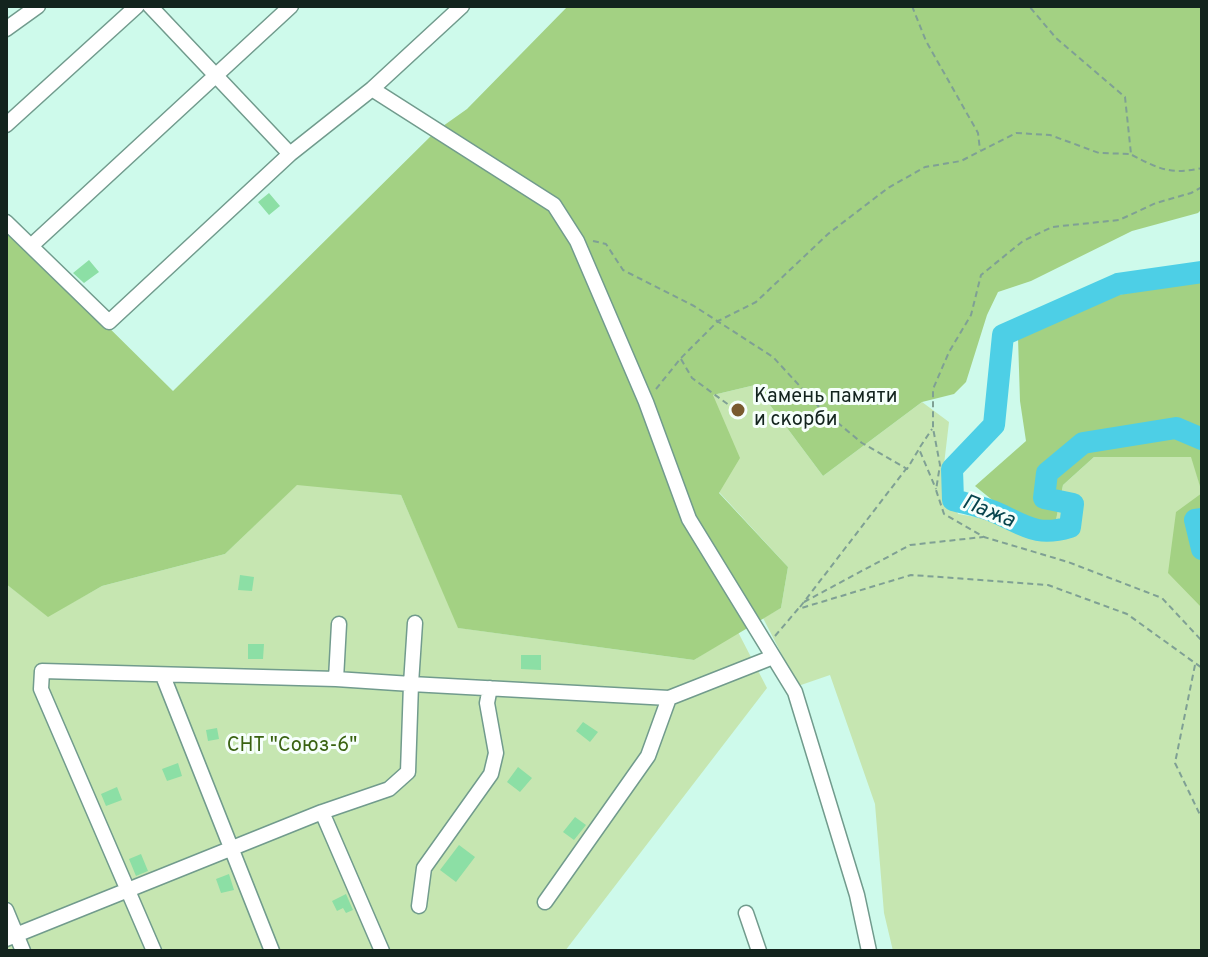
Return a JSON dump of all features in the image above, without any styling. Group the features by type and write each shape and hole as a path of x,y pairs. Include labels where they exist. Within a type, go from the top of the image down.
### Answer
{"street":[{"path":"6,29 38,6"},
{"path":"6,125 137,6"},
{"path":"150,6 290,154"},
{"path":"31,246 291,6"},
{"path":"6,222 109,322 290,154 372,89 462,6"},
{"path":"372,89 554,205 577,241 646,402 689,519 795,692 857,895 869,951"},
{"path":"11,937 322,812 389,789 408,772 415,623"},
{"path":"336,679 339,624"},
{"path":"154,951 41,689 42,671 336,679 669,698 770,651"},
{"path":"163,676 272,951"},
{"path":"419,906 424,868 491,774 496,753 487,703 490,688"},
{"path":"545,902 648,756 669,698"},
{"path":"322,812 382,951"},
{"path":"6,910 11,937 23,951"},
{"path":"746,913 759,951"}],"path":[{"path":"912,6 926,41 978,133 980,151"},
{"path":"1029,6 1056,38 1125,97 1131,154"},
{"path":"646,402 681,358 718,321 756,302 828,234 888,188 925,167 961,161 1016,133 1050,135 1099,153 1131,154 1159,169 1182,173 1202,168"},
{"path":"936,490 940,465 933,428 933,389 949,352 971,315 981,275 1023,241 1052,227 1119,220 1202,187"},
{"path":"577,241 606,244 623,270 676,296 773,357 820,408 862,443 907,469"},
{"path":"681,358 692,378 737,411"},
{"path":"770,651 798,609 907,469 933,428"},
{"path":"919,449 944,514 984,537 1068,562 1162,598 1202,641"},
{"path":"803,603 910,545 984,537"},
{"path":"798,609 911,575 1048,585 1127,614 1202,668"},
{"path":"1196,662 1175,763 1202,819"}],"green space":[{"path":"568,6 1202,6 1202,209 1198,213 1132,231 1031,281 998,292 987,315 966,382 954,394 922,402 823,476 755,385 713,395 740,458 719,493 788,567 781,608 694,660 458,628 401,495 297,485 225,554 102,586 48,617 6,584 6,226 173,391 436,131 467,109"},
{"path":"1202,281 1202,493 1191,457 1094,457 1063,485 1056,520 1023,525 975,486 1026,441 1020,401 1018,338 1117,295"},
{"path":"755,385 823,476 922,402 949,422 943,473 958,514 1023,525 1056,520 1063,485 1094,457 1192,457 1202,493 1199,603 1202,608 1202,951 893,951 884,913 875,804 830,675 798,686 763,618 781,608 788,567 719,492 713,395"},
{"name":"СНТ \"Союз-6\"","path":"297,484 401,495 459,628 694,660 738,632 767,688 565,951 6,951 6,584 48,616 102,586 225,554"},
{"path":"1202,493 1202,608 1168,573 1176,512"}],"building":[{"path":"269,193 280,206 269,215 258,202"},
{"path":"89,260 99,272 84,283 73,273"},
{"path":"240,575 254,577 252,591 238,590"},
{"path":"248,644 264,644 263,659 248,659"},
{"path":"521,655 541,655 541,670 521,669"},
{"path":"583,722 598,732 590,742 576,731"},
{"path":"217,728 219,739 208,741 206,730"},
{"path":"178,763 182,776 167,781 162,769"},
{"path":"518,767 532,778 520,792 507,782"},
{"path":"117,787 122,800 106,806 101,794"},
{"path":"575,817 586,825 574,840 563,832"},
{"path":"459,845 475,857 456,882 440,870"},
{"path":"141,854 148,871 136,876 129,859"},
{"path":"229,874 234,890 221,893 216,879"},
{"path":"346,894 353,910 346,913 343,908 337,911 332,901"}],"waterway":[{"name":"Пажа","path":"1202,272 1118,284 1003,335 994,425 952,469 953,500 992,511 1032,529 1059,530 1070,527 1073,504 1044,498 1047,473 1083,443 1176,428 1202,439"},
{"name":"Пажа","path":"1202,519 1195,520 1202,549"}],"place":[{"name":"Камень памяти и скорби","path":"738,410"}]}
